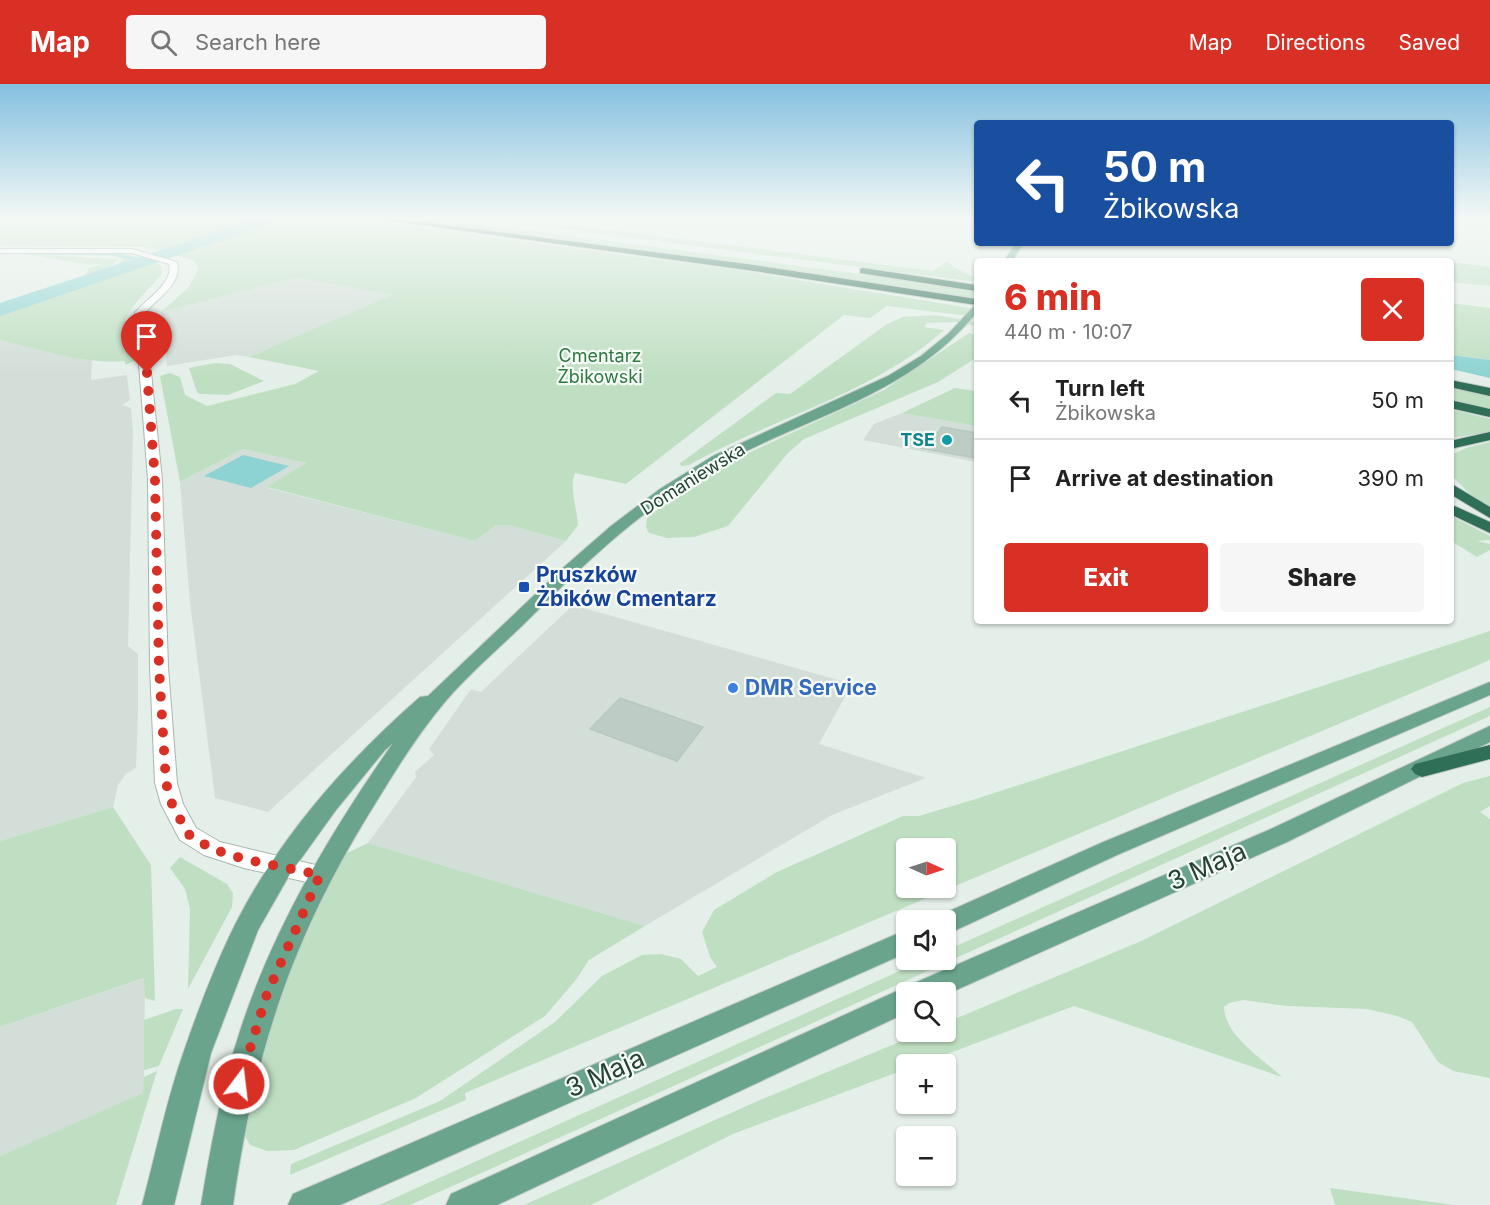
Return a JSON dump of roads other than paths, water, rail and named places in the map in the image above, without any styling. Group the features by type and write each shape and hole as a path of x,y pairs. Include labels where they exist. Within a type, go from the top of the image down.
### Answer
{"highway":[{"path":"775,271 974,302"},
{"path":"864,271 974,288"},
{"path":"1454,384 1490,392"},
{"path":"1454,405 1490,413"},
{"path":"1454,444 1490,436"},
{"path":"1454,490 1490,514"},
{"path":"1454,510 1490,528"},
{"path":"1422,769 1490,752"}],"main road":[{"name":"Domaniewska","path":"217,1205 228,1130 245,1062 267,994 320,875 351,821 439,695 588,552 650,503 717,460 906,370 948,340 974,310"},
{"path":"956,919 1109,849 1490,688"},
{"name":"Domaniewska","path":"158,1205 197,1053 247,926 282,867 328,804 378,745 418,708 439,695"},
{"name":"3 Maja","path":"946,982 1422,769 1490,733"},
{"name":"3 Maja","path":"304,1205 896,945"},
{"path":"462,1205 896,1005"}],"street":[{"path":"176,271 140,313 155,480 159,668 166,783 172,804 188,834 212,849 320,875"}],"water":[{"path":"1454,355 1490,360 1490,378 1454,370"},
{"path":"243,455 289,466 251,488 204,476"}],"waterway":[{"path":"0,310 114,271"}],"place":[{"name":"TSE","path":"947,440"},
{"name":"Pruszków Żbików Cmentarz","path":"524,587"},
{"name":"DMR Service","path":"733,688"}],"park label":[{"name":"Cmentarz Żbikowski","path":"600,366"}]}
